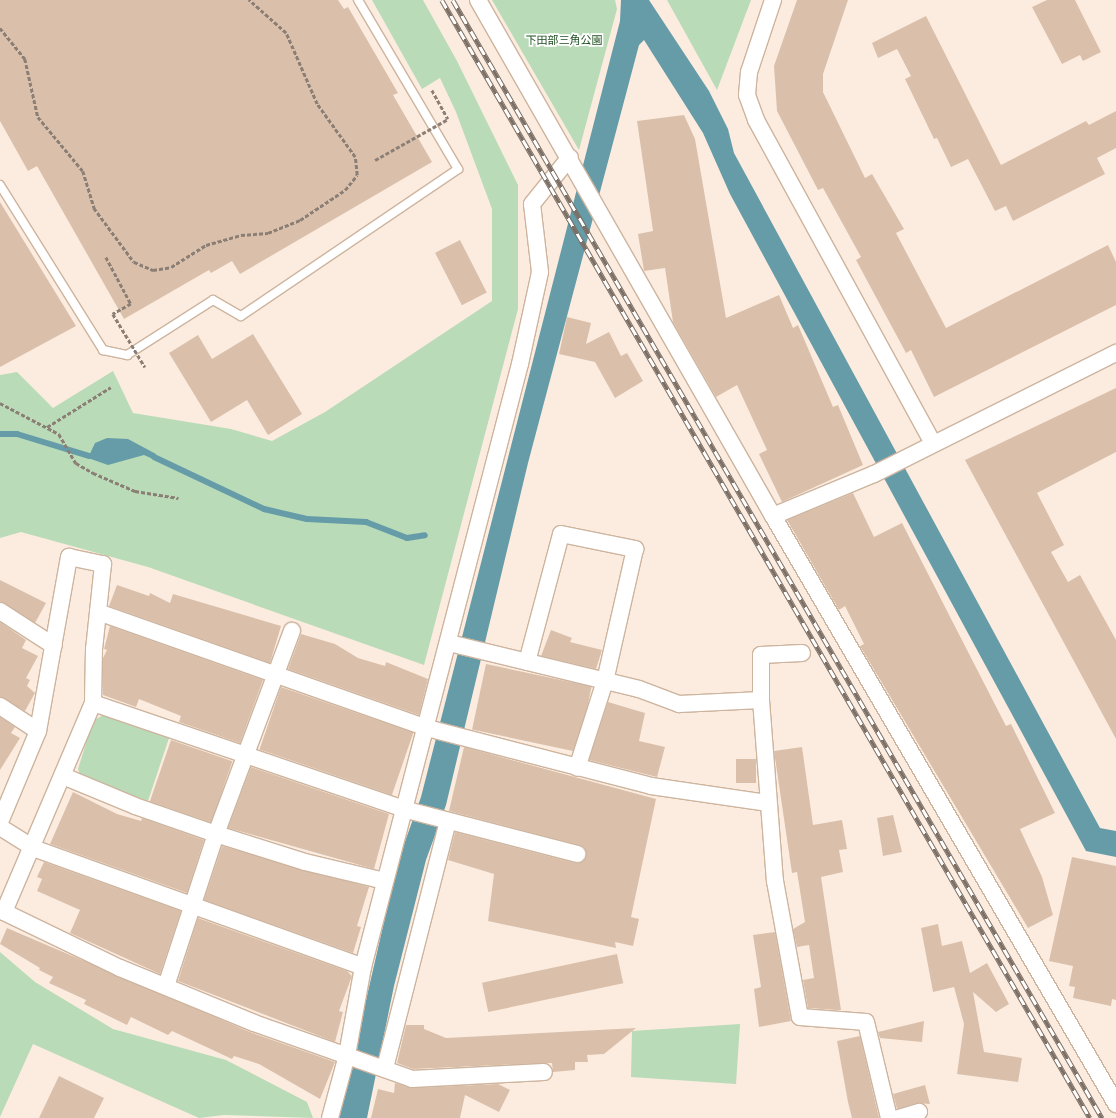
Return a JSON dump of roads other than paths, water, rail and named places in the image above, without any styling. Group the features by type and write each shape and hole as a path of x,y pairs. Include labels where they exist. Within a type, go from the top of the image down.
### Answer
{"street":[{"path":"478,0 570,157 773,516 1116,1104"},
{"path":"773,0 749,72 749,102 756,120 932,442"},
{"path":"330,1118 347,1055 363,967 449,644 540,272 532,204 570,157"},
{"path":"773,516 874,474 932,442 1116,353"},
{"path":"527,662 561,534 635,549 605,681 577,768"},
{"path":"0,822 3,805 38,731 69,557 103,564 98,612 93,703 33,848 4,912 166,986 254,1023 385,1068 412,1079 544,1072"},
{"path":"0,612 54,646"},
{"path":"98,612 427,728 651,786 767,803"},
{"path":"166,986 194,908 216,834 292,631"},
{"path":"449,644 605,681 679,704 761,700"},
{"path":"802,653 761,655 761,700 767,803 775,881 800,1017 866,1022 889,1118"},
{"path":"93,703 245,757 406,810 577,854"},
{"path":"0,706 38,731"},
{"path":"63,776 135,806 216,834 305,862 385,881"},
{"path":"385,1068 448,821"},
{"path":"0,827 33,848 194,908 363,967"},
{"path":"899,1118 919,1112"}],"lane":[{"path":"0,186 103,350 127,355 213,300 241,316 458,169 358,0"}],"water":[{"path":"621,0 649,0 709,91 728,129 734,153 1100,828 1116,831 1116,857 1086,851 730,194 703,133 644,40 639,45 528,463 446,805 426,860 394,986 367,1118 339,1118 398,861 421,797 620,21"},
{"path":"107,438 128,439 156,454 153,459 144,455 108,465 88,458 95,443"}],"waterway":[{"path":"0,434 17,434 89,456"},
{"path":"154,457 264,509 307,519 366,522 407,538 425,535"}],"railway":[{"path":"442,0 1090,1118"},
{"path":"453,0 1102,1118"}],"park label":[{"name":"下田部三角公園","path":"564,41"}]}
